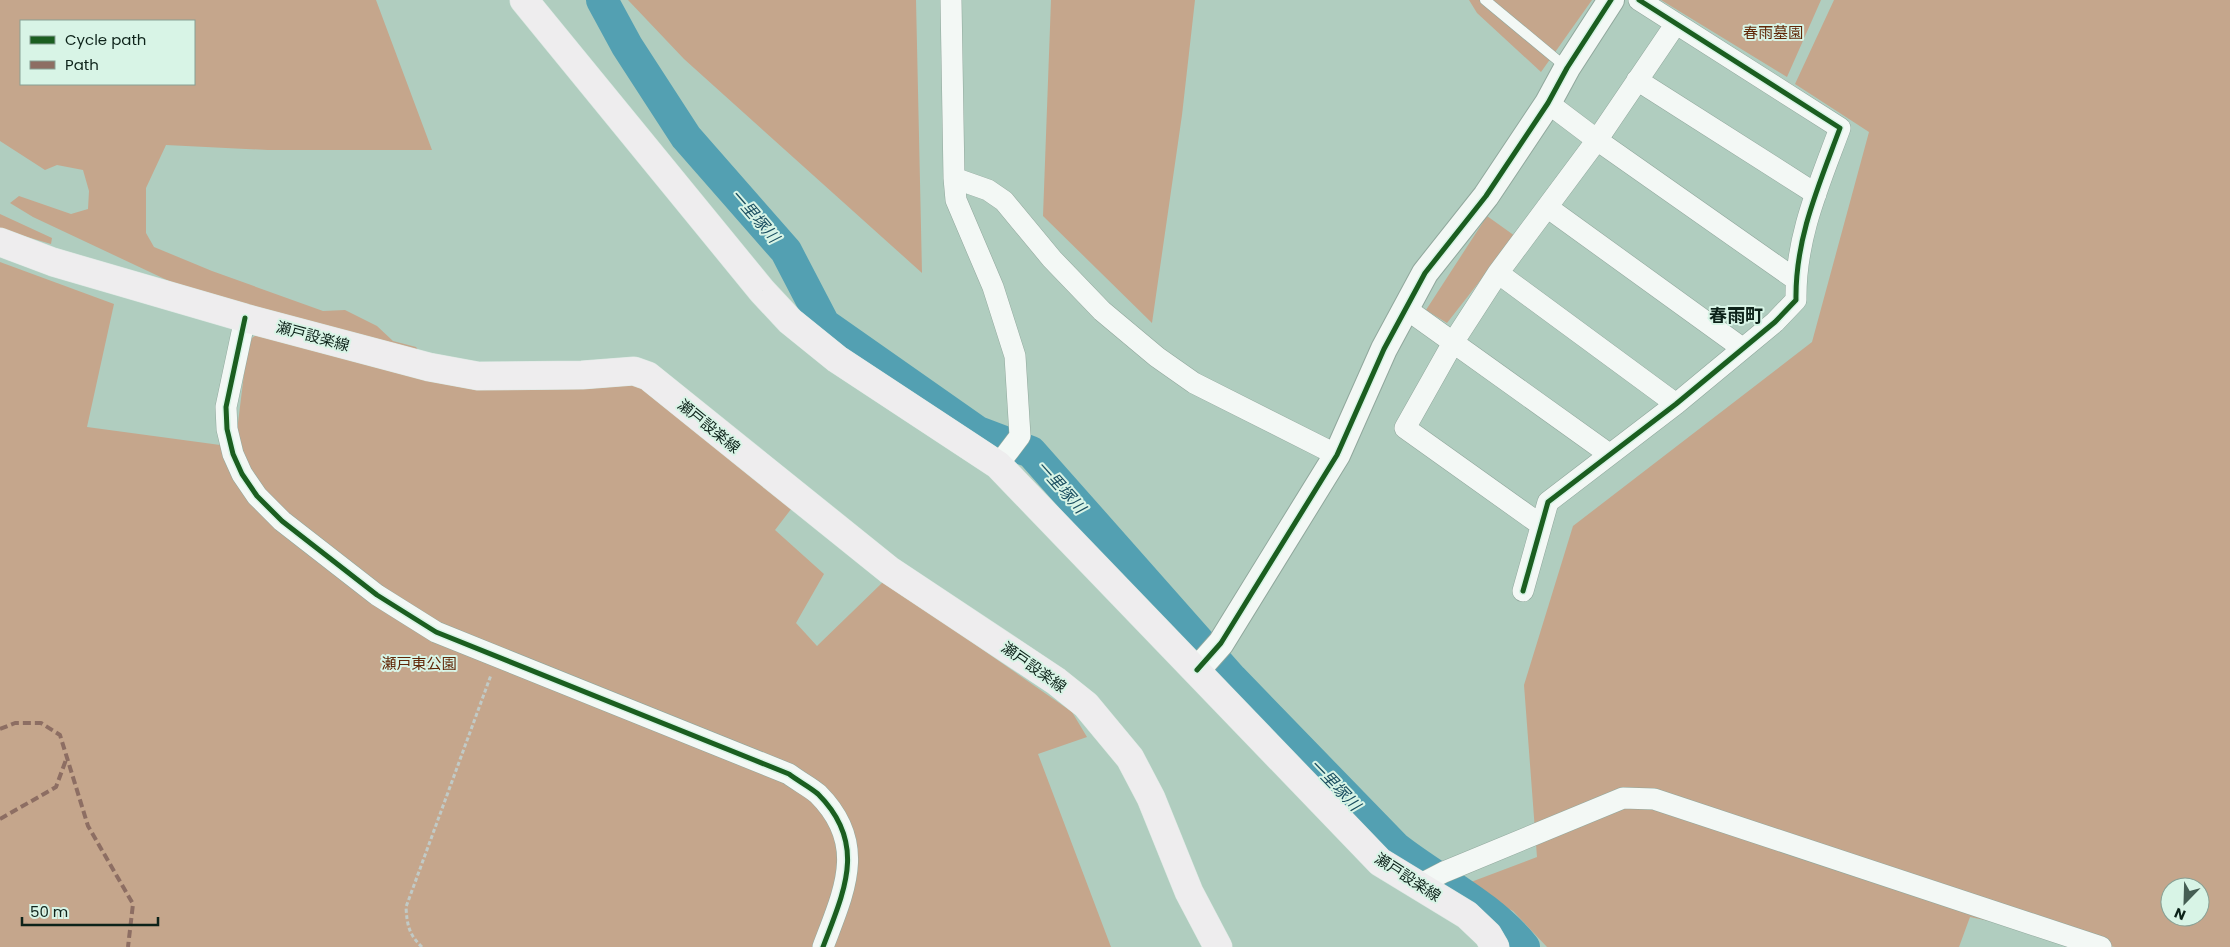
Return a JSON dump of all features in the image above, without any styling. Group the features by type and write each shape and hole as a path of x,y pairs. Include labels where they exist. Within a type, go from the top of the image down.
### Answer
{"main road":[{"name":"瀬戸設楽線","path":"524,0 762,291 790,321 837,359 1000,463 1380,862 1468,915 1488,935 1495,947"},
{"name":"瀬戸設楽線","path":"0,242 53,262 245,318 428,367 478,376 582,375 634,371 648,376 888,570 1056,681 1086,705 1130,758 1151,798 1189,892 1218,947"}],"street":[{"path":"951,0 956,200 994,288 1015,356 1020,436 1000,463"},
{"path":"1197,670 1221,644 1337,454 1405,308 1425,273 1486,196 1548,103 1567,68 1611,0"},
{"path":"1523,592 1548,502 1676,404 1775,322 1796,300 1795,279 1801,238 1840,128 1675,25 1639,0"},
{"path":"1541,525 1405,428 1454,341 1498,273 1597,140 1675,25"},
{"path":"1637,80 1816,194"},
{"path":"1548,103 1597,140 1795,279"},
{"path":"954,178 988,190 1004,201 1052,259 1102,311 1158,357 1194,383 1337,454"},
{"path":"1547,207 1742,348"},
{"path":"1498,273 1676,404"},
{"path":"1405,308 1454,341 1609,454"},
{"path":"245,318 226,407 227,429 232,454 242,474 257,496 282,521 377,595 436,632 789,774 817,794 835,815 847,840 849,865 843,892 823,947"},
{"path":"1419,885 1444,872 1622,798 1654,799 2101,947"}],"lane":[{"path":"1485,0 1567,68"}],"path":[{"path":"422,947 412,938 406,924 406,908 497,657"}],"green space":[{"path":"0,0 376,0 432,150 268,150 166,145 146,188 146,233 154,247 212,271 323,311 345,310 377,326 393,341 416,347 420,353 186,289 33,217 10,203 19,196 71,214 88,209 89,191 83,170 57,165 45,170 0,141"},
{"path":"628,0 916,0 922,273 684,59"},
{"path":"1051,0 1195,0 1182,115 1152,323 1043,216"},
{"path":"1469,0 1592,0 1541,72 1477,13"},
{"name":"春雨墓園","path":"1661,0 1821,0 1787,77"},
{"path":"1834,0 2230,0 2230,947 2115,947 1970,917 1959,947 1547,947 1513,911 1463,885 1537,857 1524,685 1573,526 1812,342 1869,132 1795,84"},
{"path":"0,214 52,238 51,244 0,229"},
{"path":"1487,216 1515,236 1447,323 1426,310"},
{"name":"瀬戸東公園","path":"0,262 114,304 87,427 235,447 246,358 252,338 261,332 457,381 636,382 795,504 775,530 824,574 796,623 817,646 884,581 1072,712 1087,737 1038,754 1111,947 0,947"}],"waterway":[{"name":"一里塚川","path":"602,0 627,46 686,137 786,251 824,324 978,432 1031,452 1232,679 1395,847 1479,905 1524,947"}],"marked path":[{"path":"0,729 15,723 41,723 60,735 88,826 133,904 128,947"},
{"path":"0,819 56,787 67,757"}],"cycle path":[{"path":"1197,670 1221,643 1337,455 1384,349 1425,273 1486,196 1548,103 1567,68 1611,0"},
{"path":"1523,591 1548,502 1676,404 1775,322 1796,300 1797,277 1804,233 1840,128 1639,0"},
{"path":"245,318 226,407 227,429 233,454 242,474 257,496 282,521 377,595 436,632 789,774 815,791 833,813 843,831 847,850 844,887 823,947"}],"district":[{"name":"春雨町","path":"1736,315"}]}
